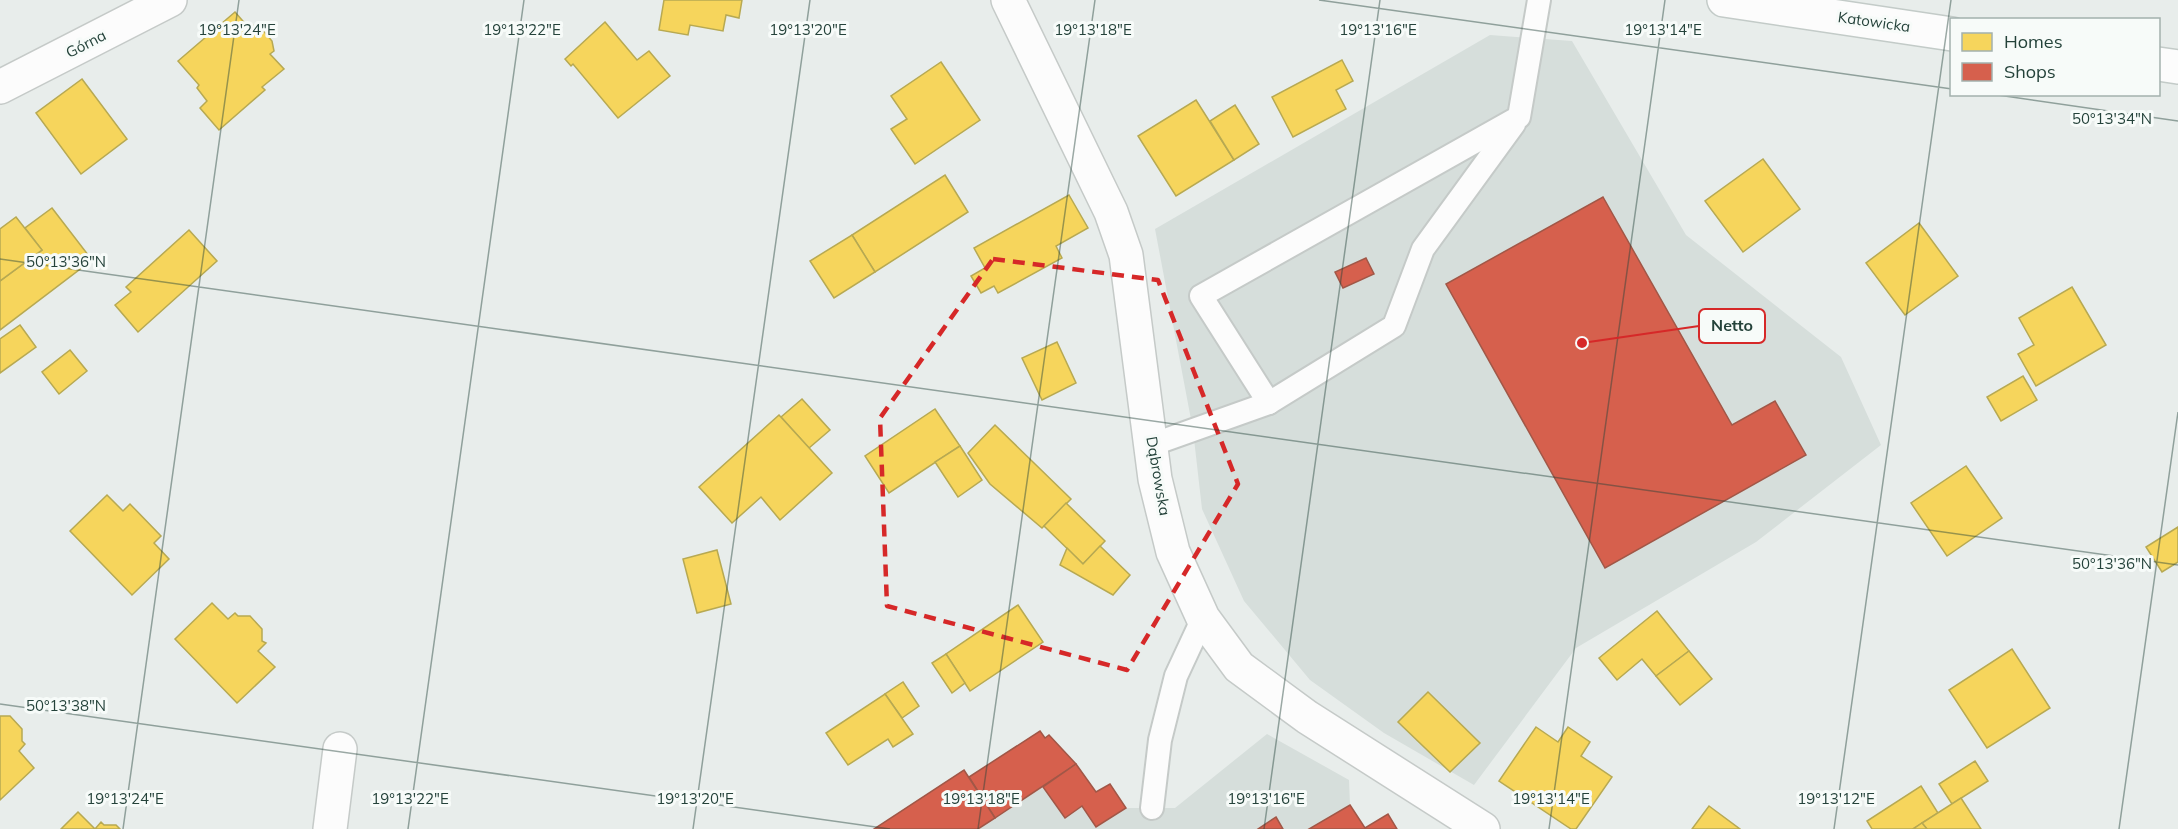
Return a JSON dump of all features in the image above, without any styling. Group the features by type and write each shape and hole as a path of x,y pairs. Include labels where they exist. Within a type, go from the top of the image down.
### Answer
{"street":[{"name":"Górna","path":"0,87 170,0"},
{"name":"Dąbrowska","path":"1008,0 1111,212 1126,255 1155,479 1173,552 1203,618 1239,667 1307,717 1483,829"},
{"name":"Katowicka","path":"1725,0 1950,34"},
{"path":"2160,64 2178,67"},
{"path":"330,829 340,749"}],"lane":[{"path":"1151,445 1269,403 1394,326 1423,249 1519,117 1539,0"},
{"path":"1269,403 1200,296 1519,117"},
{"path":"1152,808 1160,740 1176,676 1203,618"}],"highlighted area":[{"path":"993,259 1158,280 1238,484 1127,670 887,606 880,418"}],"shaded area":[{"path":"1490,35 1572,41 1686,235 1841,357 1881,445 1756,542 1576,648 1474,785 1384,733 1310,680 1244,601 1202,509 1193,430 1155,229"},
{"path":"1040,731 1045,738 1049,735 1076,764 1096,792 1110,784 1126,808 1175,808 1267,734 1349,780 1350,805 1365,828 1388,814 1397,829 874,829 964,770 969,776"}],"building: Homes":[{"path":"664,0 742,0 739,18 726,15 723,31 690,25 688,35 659,30"},
{"path":"235,12 249,28 252,25 261,28 272,41 274,51 270,54 284,69 262,87 265,90 219,130 200,108 207,101 197,88 199,85 178,61"},
{"path":"605,22 637,60 649,51 670,76 618,118 573,64 571,66 565,59"},
{"path":"1342,60 1353,81 1336,90 1346,109 1293,137 1272,97"},
{"path":"941,62 980,120 915,164 891,129 907,119 891,96"},
{"path":"82,79 127,139 81,174 36,113"},
{"path":"1196,100 1234,160 1176,196 1138,136"},
{"path":"1235,105 1259,144 1234,160 1210,121"},
{"path":"1763,159 1800,209 1743,252 1705,201"},
{"path":"945,175 968,212 875,272 852,235"},
{"path":"1069,195 1088,228 1056,246 1062,258 998,293 994,286 981,293 971,276 985,268 974,248"},
{"path":"52,208 92,260 0,330 0,281 42,250 25,228"},
{"path":"16,217 42,250 0,281 0,229"},
{"path":"1919,223 1958,276 1905,315 1866,263"},
{"path":"189,230 217,261 138,332 115,305 131,292 126,287"},
{"path":"852,235 875,272 834,298 810,261"},
{"path":"2072,287 2106,345 2036,386 2018,354 2034,345 2019,318"},
{"path":"20,325 36,347 0,373 0,339"},
{"path":"1057,342 1076,383 1042,400 1022,358"},
{"path":"70,350 87,371 59,394 42,372"},
{"path":"2023,376 2037,400 2001,421 1987,397"},
{"path":"802,399 830,430 809,448 781,417"},
{"path":"935,409 960,446 889,493 865,456"},
{"path":"779,415 832,473 780,520 761,497 732,523 699,487"},
{"path":"995,425 1071,499 1042,528 990,484 968,453"},
{"path":"960,446 982,480 958,497 935,462"},
{"path":"1966,466 2002,518 1947,556 1911,503"},
{"path":"107,495 123,511 130,504 161,536 154,543 169,559 132,595 70,531"},
{"path":"1066,503 1105,541 1083,564 1044,526"},
{"path":"2178,527 2178,562 2162,572 2146,547"},
{"path":"1100,546 1130,575 1113,595 1060,565 1067,548 1083,564"},
{"path":"717,550 731,604 697,613 683,559"},
{"path":"212,603 228,619 235,613 238,616 250,616 262,629 262,641 266,643 258,651 275,667 237,703 175,639"},
{"path":"1018,605 1043,642 970,691 946,654"},
{"path":"1657,611 1689,651 1656,676 1642,659 1617,680 1599,658"},
{"path":"2012,649 2050,708 1987,748 1949,690"},
{"path":"1689,651 1712,679 1680,705 1656,676"},
{"path":"946,654 965,683 952,693 932,663"},
{"path":"903,682 919,706 902,718 885,694"},
{"path":"1428,692 1480,743 1450,772 1398,722"},
{"path":"885,694 913,734 893,747 888,739 848,765 826,733"},
{"path":"0,716 10,716 22,729 22,741 25,744 19,751 34,768 0,800"},
{"path":"1536,727 1558,742 1568,727 1590,742 1581,756 1612,777 1576,829 1571,829 1499,781"},
{"path":"1975,761 1988,781 1952,804 1939,784"},
{"path":"1921,786 1938,813 1913,829 1872,829 1867,821"},
{"path":"1961,798 1981,829 1927,829 1922,823"},
{"path":"1709,806 1740,829 1692,829"},
{"path":"78,812 95,829 61,829"},
{"path":"101,822 104,825 116,825 120,829 95,829"},
{"path":"1922,823 1927,829 1913,829"}],"building: Shops":[{"path":"1603,197 1732,425 1775,401 1806,455 1605,568 1446,284"},
{"path":"1366,258 1374,274 1343,288 1335,272"},
{"path":"1040,731 1045,738 1049,735 1076,764 995,818 969,777"},
{"path":"1076,764 1096,792 1110,784 1126,808 1096,827 1082,806 1065,818 1043,787"},
{"path":"964,770 995,818 978,829 874,829"},
{"path":"1350,805 1365,828 1388,814 1397,829 1309,829"},
{"path":"1276,817 1283,829 1258,829"}],"place":[{"name":"Netto","path":"1582,343"}]}
